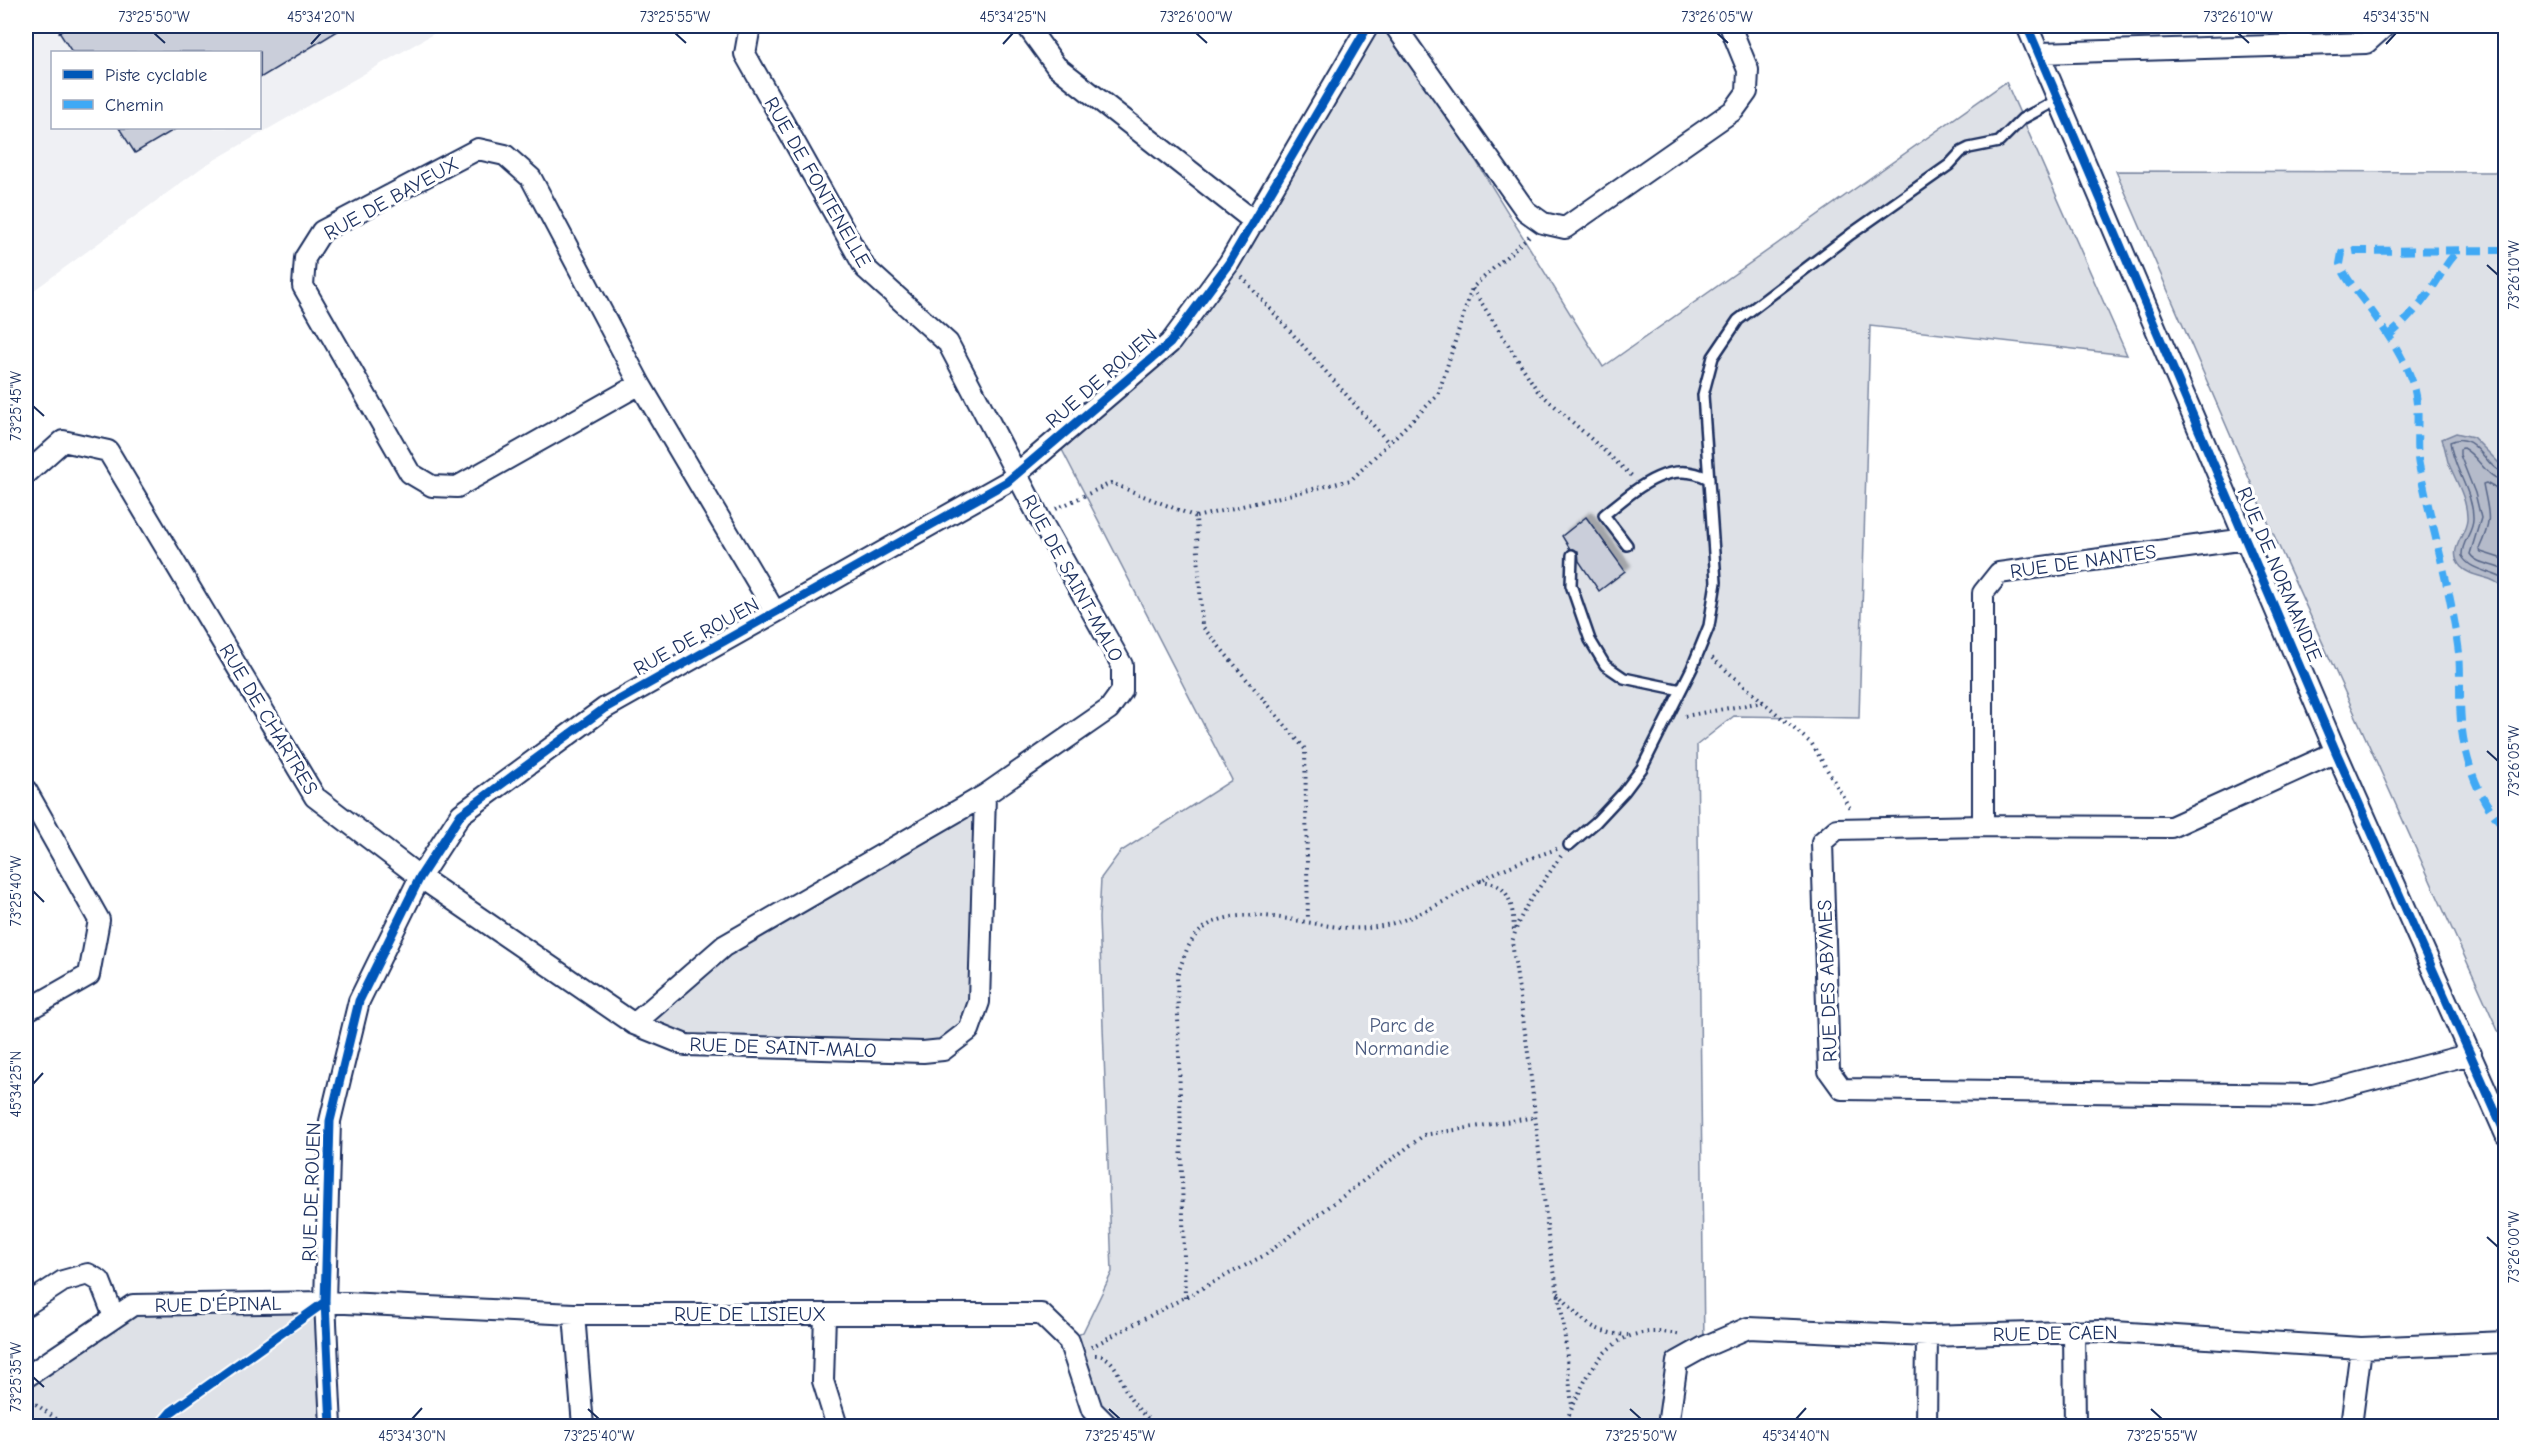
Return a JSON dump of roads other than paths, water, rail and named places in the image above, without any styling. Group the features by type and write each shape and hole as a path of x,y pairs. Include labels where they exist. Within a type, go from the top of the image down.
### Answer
{"street":[{"name":"RUE DE FONTENELLE","path":"750,26 745,54 865,268 948,343 1016,474"},
{"path":"1027,26 1056,66 1254,222"},
{"name":"RUE DE ROUEN","path":"331,1426 325,1302 330,1121 359,1001 420,878 461,814 605,708 1006,482 1170,343 1229,263 1368,26"},
{"path":"1395,26 1526,211 1543,223 1565,228 1734,110 1747,92 1748,70 1730,26"},
{"name":"RUE DE NORMANDIE","path":"2027,26 2336,752 2505,1135"},
{"path":"2296,26 2302,45"},
{"path":"2040,53 2366,43 2385,26"},
{"name":"RUE DE BAYEUX","path":"640,384 457,487 432,486 410,473 303,286 305,258 322,231 478,149 505,155 531,178 640,384 775,612"},
{"name":"RUE DE CHARTRES","path":"26,474 63,441 108,451 315,797 420,878 634,1024"},
{"name":"RUE DE SAINT-MALO","path":"985,795 979,1002 969,1030 943,1050 923,1052 686,1045 634,1024 723,946 985,795 1109,709 1122,691 1122,665 1016,474"},
{"name":"RUE DE NANTES","path":"1983,826 1983,593 1999,573 2246,539"},
{"name":"RUE DES ABYMES","path":"2336,752 2171,827 1983,826 1837,829 1822,842 1829,1071 1842,1089 2313,1095 2471,1054"},
{"path":"26,790 99,920 89,975 26,1011"},
{"path":"26,1305 63,1281 88,1274 100,1281 114,1317"},
{"name":"RUE DE LISIEUX","path":"325,1302 574,1314 1041,1314 1070,1341 1092,1410 1108,1426"},
{"name":"RUE D'ÉPINAL","path":"26,1377 133,1305 325,1302"},
{"path":"574,1314 583,1426"},
{"path":"825,1314 823,1381 837,1426"},
{"name":"RUE DE CAEN","path":"1668,1426 1677,1362 1704,1347 1748,1328 1927,1336 2099,1331 2361,1347 2505,1342"},
{"path":"2074,1331 2075,1426"},
{"path":"1926,1426 1927,1336"},
{"path":"2351,1426 2361,1347"}],"lane":[{"path":"1569,845 1596,822 1624,792 1642,768 1681,690 1709,626 1716,582 1703,395 1713,357 1738,320 1851,234 1949,165 1961,152 1969,148 1999,142 2022,119 2059,99"},
{"path":"1627,545 1604,515 1664,473 1680,470 1696,471 1709,478"},
{"path":"1572,555 1571,585 1590,640 1605,665 1624,678 1681,690"}],"water":[{"path":"2456,433 2473,437 2505,469 2505,591 2496,582 2466,571 2461,567 2455,555 2466,526 2467,512 2442,439"}],"park label":[{"name":"Parc de Normandie","path":"1402,1036"}]}
